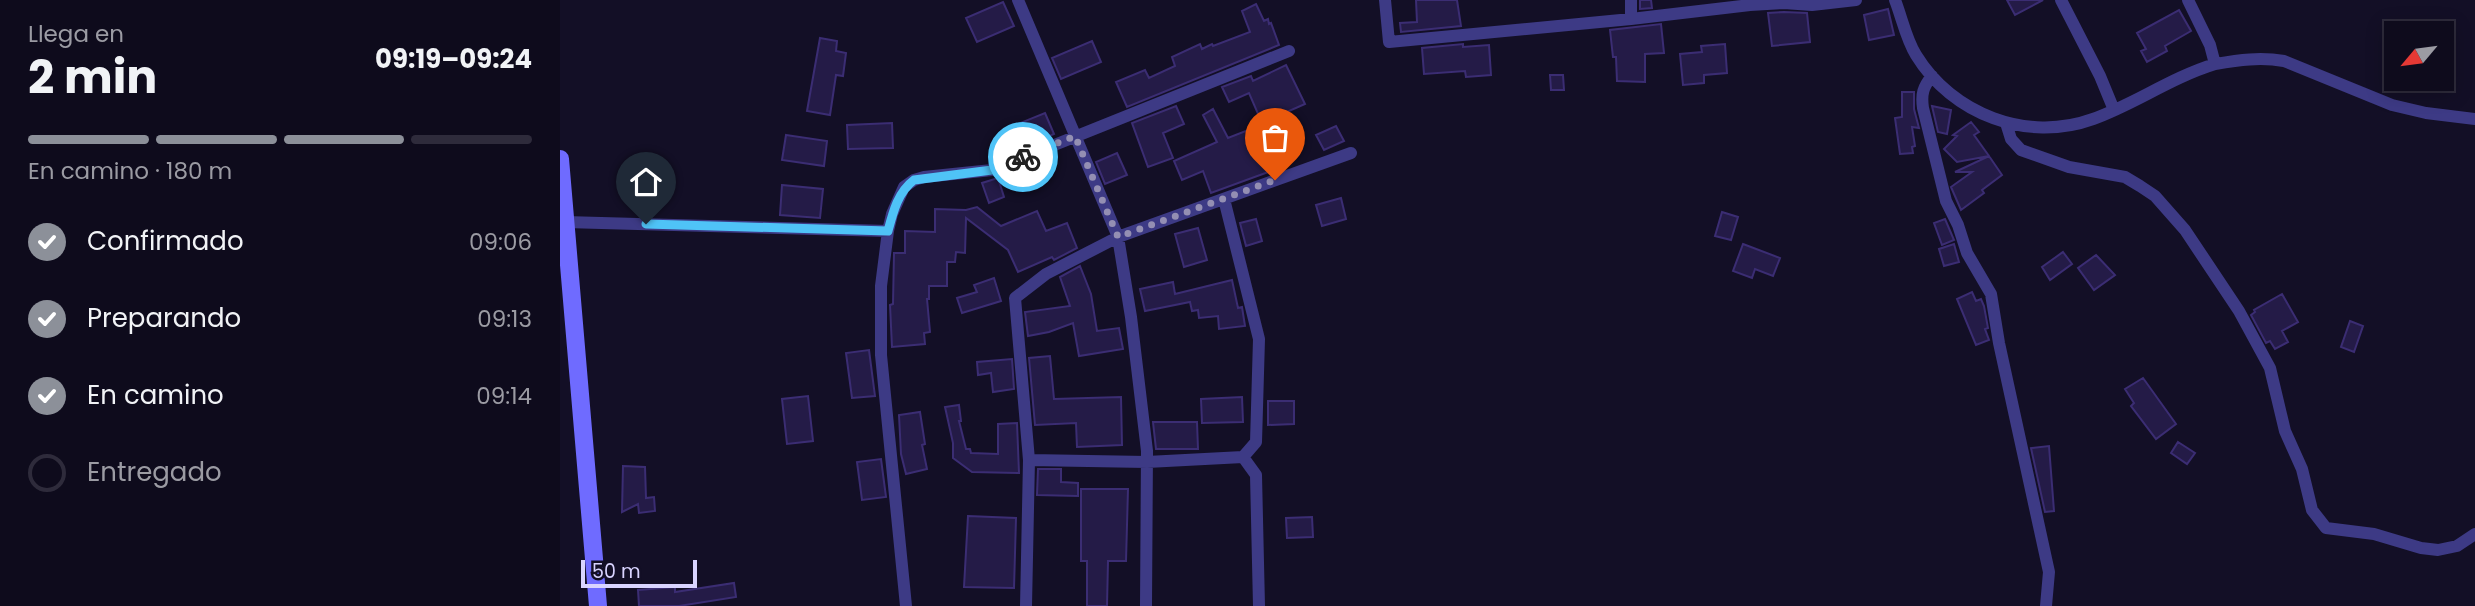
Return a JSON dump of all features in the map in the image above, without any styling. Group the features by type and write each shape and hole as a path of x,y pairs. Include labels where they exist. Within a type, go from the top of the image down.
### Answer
{"main road":[{"path":"560,159 598,606"}],"street":[{"path":"1018,0 1118,237 1131,317 1147,462 1146,606"},
{"path":"1385,0 1389,42 1750,5 1812,5 1856,0"},
{"path":"1631,0 1631,19"},
{"path":"1895,0 1914,53 1932,76 1969,109 2006,123 2029,126 2071,125 2092,120 2181,76 2215,64 2266,58 2284,61 2392,104 2426,113 2475,119"},
{"path":"2061,0 2100,76 2114,110"},
{"path":"2188,0 2210,45 2215,64"},
{"path":"906,606 881,355 881,286 888,231 904,187 914,180 992,170 1289,51"},
{"path":"1932,76 1924,86 1921,96 1923,108 1946,201 1958,225 1967,253 1991,294 1999,343 2049,572 2046,606"},
{"path":"2006,123 2011,139 2021,150 2069,167 2125,177 2155,196 2177,221 2239,312 2270,368 2285,431 2302,470 2312,510 2326,528 2374,534 2421,548 2438,550 2457,546 2475,534"},
{"path":"1026,606 1029,460 1015,298 1046,274 1118,237 1351,153"},
{"path":"1029,460 1147,462 1242,457 1256,442 1259,339 1224,199"},
{"path":"565,222 888,231"},
{"path":"1242,457 1256,475 1259,606"}],"building":[{"path":"1416,0 1457,0 1461,26 1401,32 1400,23 1417,22"},
{"path":"1640,0 1651,0 1652,8 1640,9"},
{"path":"2007,0 2043,0 2015,15"},
{"path":"1003,2 1014,26 977,42 966,18"},
{"path":"1256,4 1264,21 1268,19 1269,24 1271,23 1279,45 1127,107 1116,82 1145,70 1149,78 1175,66 1172,57 1200,44 1202,49 1250,32 1242,11"},
{"path":"1888,9 1894,35 1869,40 1864,15"},
{"path":"2179,10 2191,31 2165,46 2167,51 2147,62 2141,51 2146,49 2137,33"},
{"path":"1768,13 1807,13 1810,42 1772,46"},
{"path":"1661,24 1664,53 1645,54 1645,82 1617,81 1616,57 1613,57 1610,30"},
{"path":"820,38 837,41 836,51 846,53 843,76 836,75 830,115 807,111"},
{"path":"1092,41 1101,62 1061,79 1052,58"},
{"path":"1463,44 1463,47 1489,45 1491,75 1466,77 1465,71 1424,74 1422,48"},
{"path":"1725,44 1727,73 1704,75 1704,83 1683,85 1680,54 1702,52 1701,46"},
{"path":"1286,65 1305,104 1262,123 1249,93 1229,102 1222,87 1251,76 1253,81"},
{"path":"1550,75 1563,75 1564,90 1551,90"},
{"path":"1902,92 1914,92 1914,109 1919,128 1912,127 1915,146 1912,147 1913,153 1900,154 1895,118 1902,117"},
{"path":"1176,106 1184,124 1163,133 1173,158 1148,167 1132,123"},
{"path":"1932,106 1951,110 1947,134 1938,132"},
{"path":"1213,109 1228,138 1261,125 1279,168 1211,193 1203,171 1182,180 1174,161 1217,142 1203,115"},
{"path":"1045,113 1054,134 1017,150 1008,128"},
{"path":"1971,122 1979,132 1974,135 1989,156 1957,162 1944,149 1957,136 1953,135"},
{"path":"892,123 893,148 848,149 847,125"},
{"path":"1336,126 1344,141 1324,150 1316,135"},
{"path":"786,135 827,141 824,166 782,160"},
{"path":"1117,153 1127,175 1105,184 1096,162"},
{"path":"1989,156 2002,175 1961,210 1951,187 1972,172 1955,172"},
{"path":"998,178 1004,197 989,203 982,183"},
{"path":"782,185 823,189 820,218 780,215"},
{"path":"1341,198 1346,219 1322,226 1316,205"},
{"path":"977,207 1001,226 1037,211 1046,231 1067,223 1077,248 1054,260 1052,257 1018,272 1008,250 966,218 965,253 956,252 955,262 947,262 947,286 929,286 927,299 930,332 924,333 925,344 892,347 890,305 893,304 894,253 905,253 905,231 935,232 935,209 966,210"},
{"path":"1722,212 1738,217 1731,240 1715,236"},
{"path":"1256,219 1262,241 1246,246 1240,223"},
{"path":"1945,219 1954,240 1942,245 1934,223"},
{"path":"1198,228 1207,260 1184,267 1175,234"},
{"path":"1743,244 1780,258 1773,276 1755,269 1752,278 1733,271"},
{"path":"1954,244 1959,262 1944,266 1939,249"},
{"path":"2063,252 2072,264 2050,280 2042,267"},
{"path":"2096,255 2115,275 2094,290 2078,268"},
{"path":"1080,266 1091,294 1097,331 1119,328 1123,349 1079,356 1073,323 1028,336 1025,312 1070,306 1060,277"},
{"path":"994,278 1001,301 962,313 957,298 977,292 974,285"},
{"path":"1232,280 1238,308 1242,307 1245,326 1219,329 1218,316 1199,318 1198,310 1192,311 1190,302 1145,311 1140,289 1173,282 1175,294"},
{"path":"1972,292 1976,301 1981,299 1984,306 1988,328 1985,329 1989,340 1976,345 1957,299"},
{"path":"2282,294 2298,322 2282,331 2288,342 2275,349 2270,341 2266,343 2251,315 2254,310"},
{"path":"2350,321 2363,326 2354,352 2341,347"},
{"path":"869,350 875,396 852,398 846,353"},
{"path":"1050,356 1054,399 1121,397 1122,445 1077,447 1076,423 1035,425 1029,358"},
{"path":"1012,359 1014,389 993,392 991,373 978,375 977,362"},
{"path":"2143,378 2176,424 2156,439 2131,406 2134,403 2125,389"},
{"path":"808,396 813,441 787,444 782,399"},
{"path":"1242,397 1243,422 1202,423 1201,399"},
{"path":"1268,401 1294,401 1294,424 1268,425"},
{"path":"959,405 959,421 966,449 970,449 971,453 998,454 998,424 1017,423 1019,473 972,472 953,458 953,443 945,407"},
{"path":"920,412 927,469 906,474 901,454 899,415"},
{"path":"1153,422 1197,422 1198,449 1156,449"},
{"path":"2178,442 2195,453 2187,464 2171,453"},
{"path":"2049,446 2054,511 2045,512 2031,448"},
{"path":"881,459 886,497 862,500 857,462"},
{"path":"623,466 645,467 646,498 654,497 655,511 639,513 638,504 622,512"},
{"path":"1038,469 1061,469 1061,482 1078,483 1078,496 1037,495"},
{"path":"1081,489 1128,489 1126,561 1108,561 1107,606 1087,606 1087,561 1081,561"},
{"path":"968,516 1016,518 1014,588 964,587"},
{"path":"1312,517 1313,537 1287,538 1286,518"},
{"path":"734,583 736,597 679,606 639,606 638,590 675,587 675,592"}],"way so far":[{"path":"1023,157 1075,136 1118,237 1275,180"}],"route":[{"path":"646,224 888,231 904,187 914,180 992,170 1023,157"}]}
